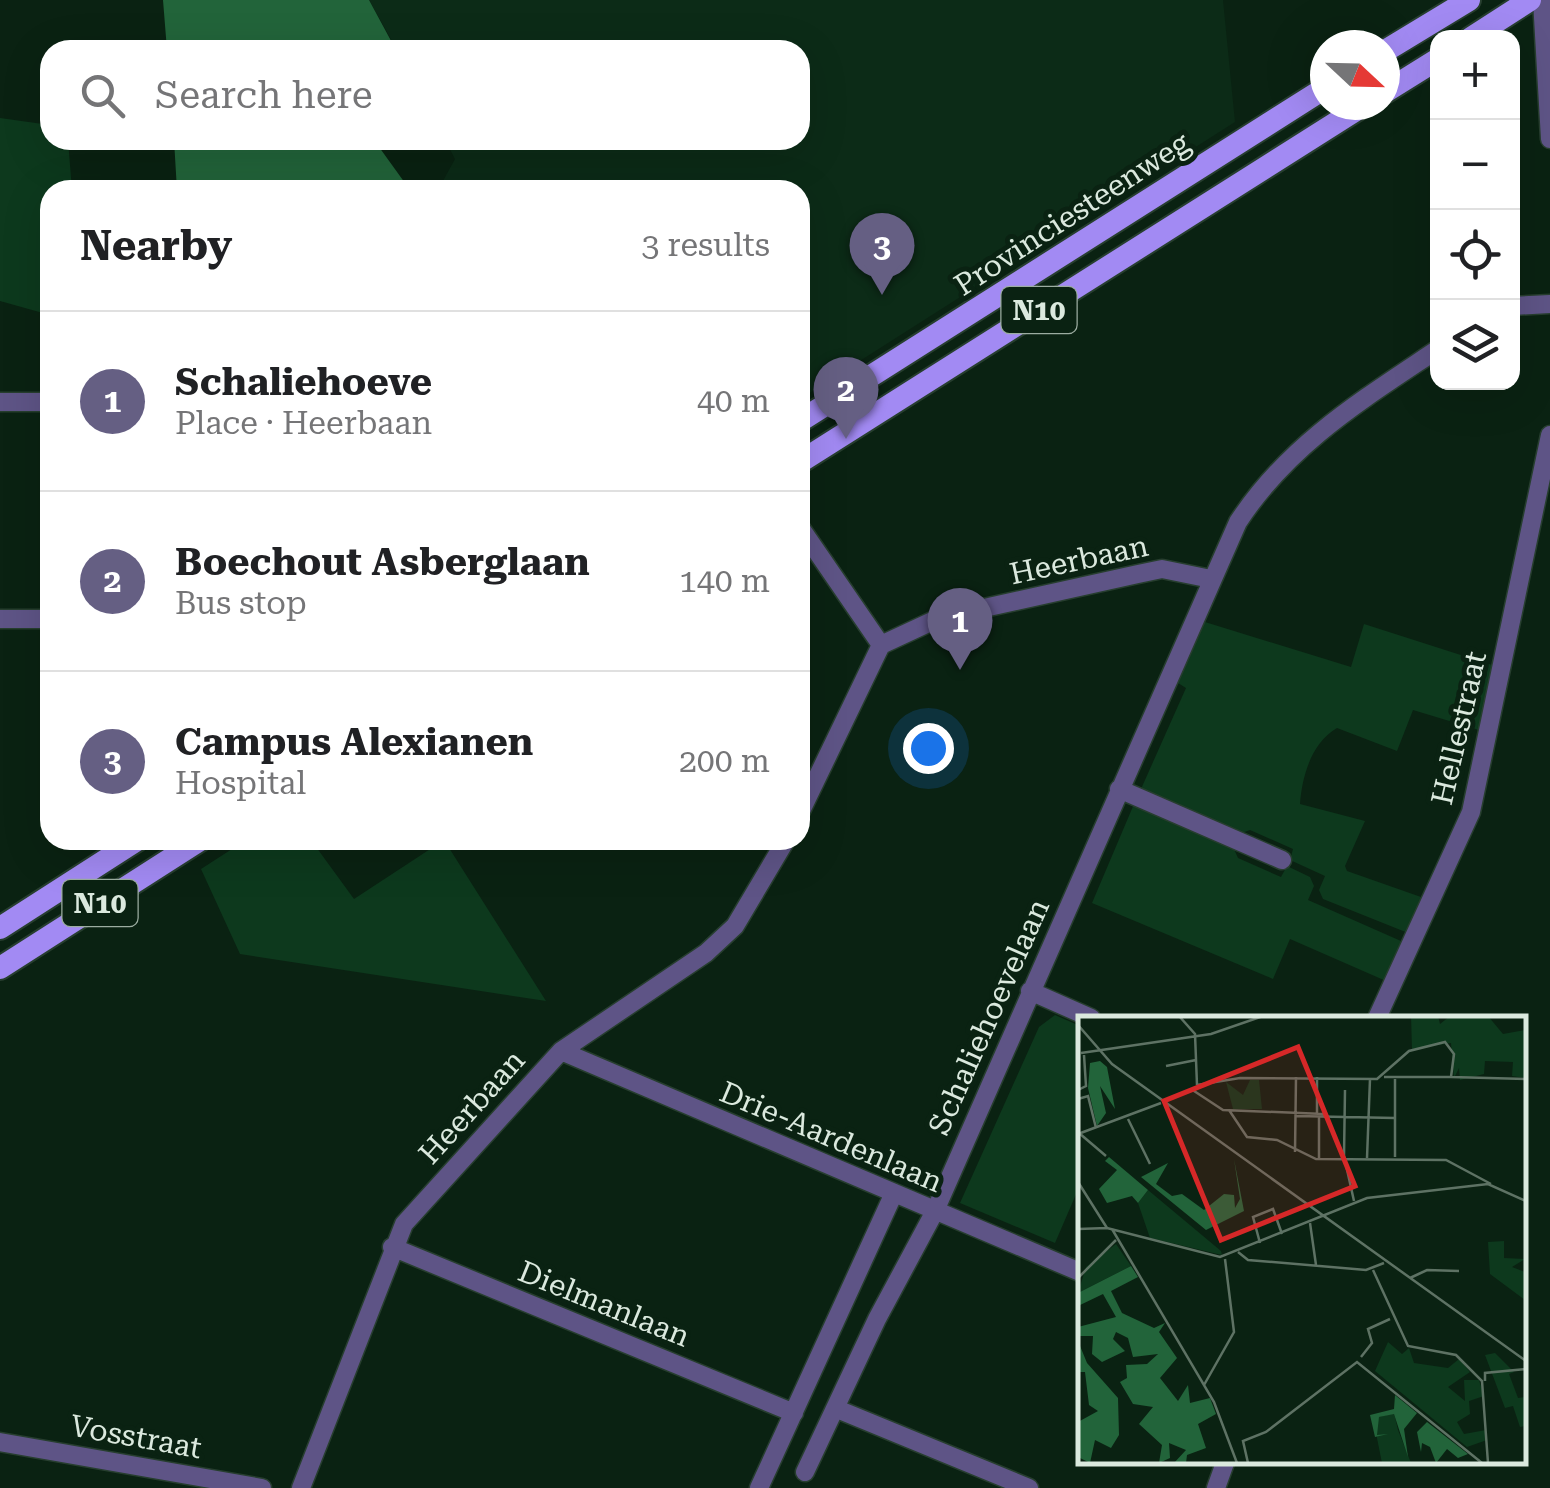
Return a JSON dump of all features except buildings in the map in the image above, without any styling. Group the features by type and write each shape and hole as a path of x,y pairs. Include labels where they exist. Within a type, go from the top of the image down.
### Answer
{"main road":[{"path":"1400,42 1469,0"},
{"path":"1483,30 1530,0"},
{"path":"1400,82 1430,63"},
{"name":"Provinciesteenweg","path":"810,415 1310,98"},
{"name":"Provinciesteenweg","path":"810,456 1340,120"},
{"name":"N10","path":"0,928 121,850"},
{"name":"N10","path":"0,968 184,850"}],"street":[{"path":"1542,0 1550,139"},
{"path":"1520,306 1550,304"},
{"path":"1211,579 1238,522 1281,463 1310,437 1430,354"},
{"path":"0,402 40,402"},
{"name":"Hellestraat","path":"1377,1016 1471,812 1550,435"},
{"path":"810,542 881,646 810,792"},
{"name":"Heerbaan","path":"881,646 939,618 1138,574 1162,570 1211,579"},
{"name":"Schaliehoevelaan","path":"805,1472 877,1320 935,1210 1211,579"},
{"path":"0,619 40,619"},
{"path":"1119,789 1282,860"},
{"name":"Heerbaan","path":"301,1488 404,1224 561,1051 706,953 736,926 780,850"},
{"path":"1030,991 1086,1016"},
{"name":"Drie-Aardenlaan","path":"561,1051 1078,1271"},
{"path":"760,1488 894,1193"},
{"name":"Dielmanlaan","path":"392,1247 794,1413"},
{"path":"836,1409 1029,1488"},
{"name":"Vosstraat","path":"0,1442 262,1488"},
{"path":"1216,1488 1225,1463"}],"shaded area":[{"path":"369,0 1223,0 1235,122 810,393 810,180 443,180 455,159 450,150 810,150 810,40 391,40"},
{"path":"0,118 40,124 40,150 69,150 71,180 40,180 40,312 0,301"},
{"path":"1205,622 1351,667 1364,624 1492,665 1479,730 1413,710 1397,751 1337,728 1321,742 1306,772 1300,804 1365,821 1345,866 1347,871 1421,897 1408,933 1323,899 1319,890 1325,876 1290,860 1293,849 1250,830 1239,834 1141,789 1186,688 1178,683"},
{"path":"1134,804 1233,847 1238,858 1281,877 1287,866 1310,877 1314,886 1308,900 1401,941 1386,981 1290,939 1273,979 1092,903"},
{"path":"230,850 318,850 354,899 429,850 450,850 546,1001 240,954 201,869"},
{"path":"1055,1015 1078,1025 1078,1190 1055,1243 960,1203 1039,1027"}],"green space":[{"path":"163,0 369,0 391,40 166,40"},
{"path":"175,150 381,150 403,180 176,180"}],"place":[{"name":"Campus Alexianen","path":"882,295"},
{"name":"Boechout Asberglaan","path":"846,439"},
{"name":"Schaliehoeve","path":"960,670"}]}
